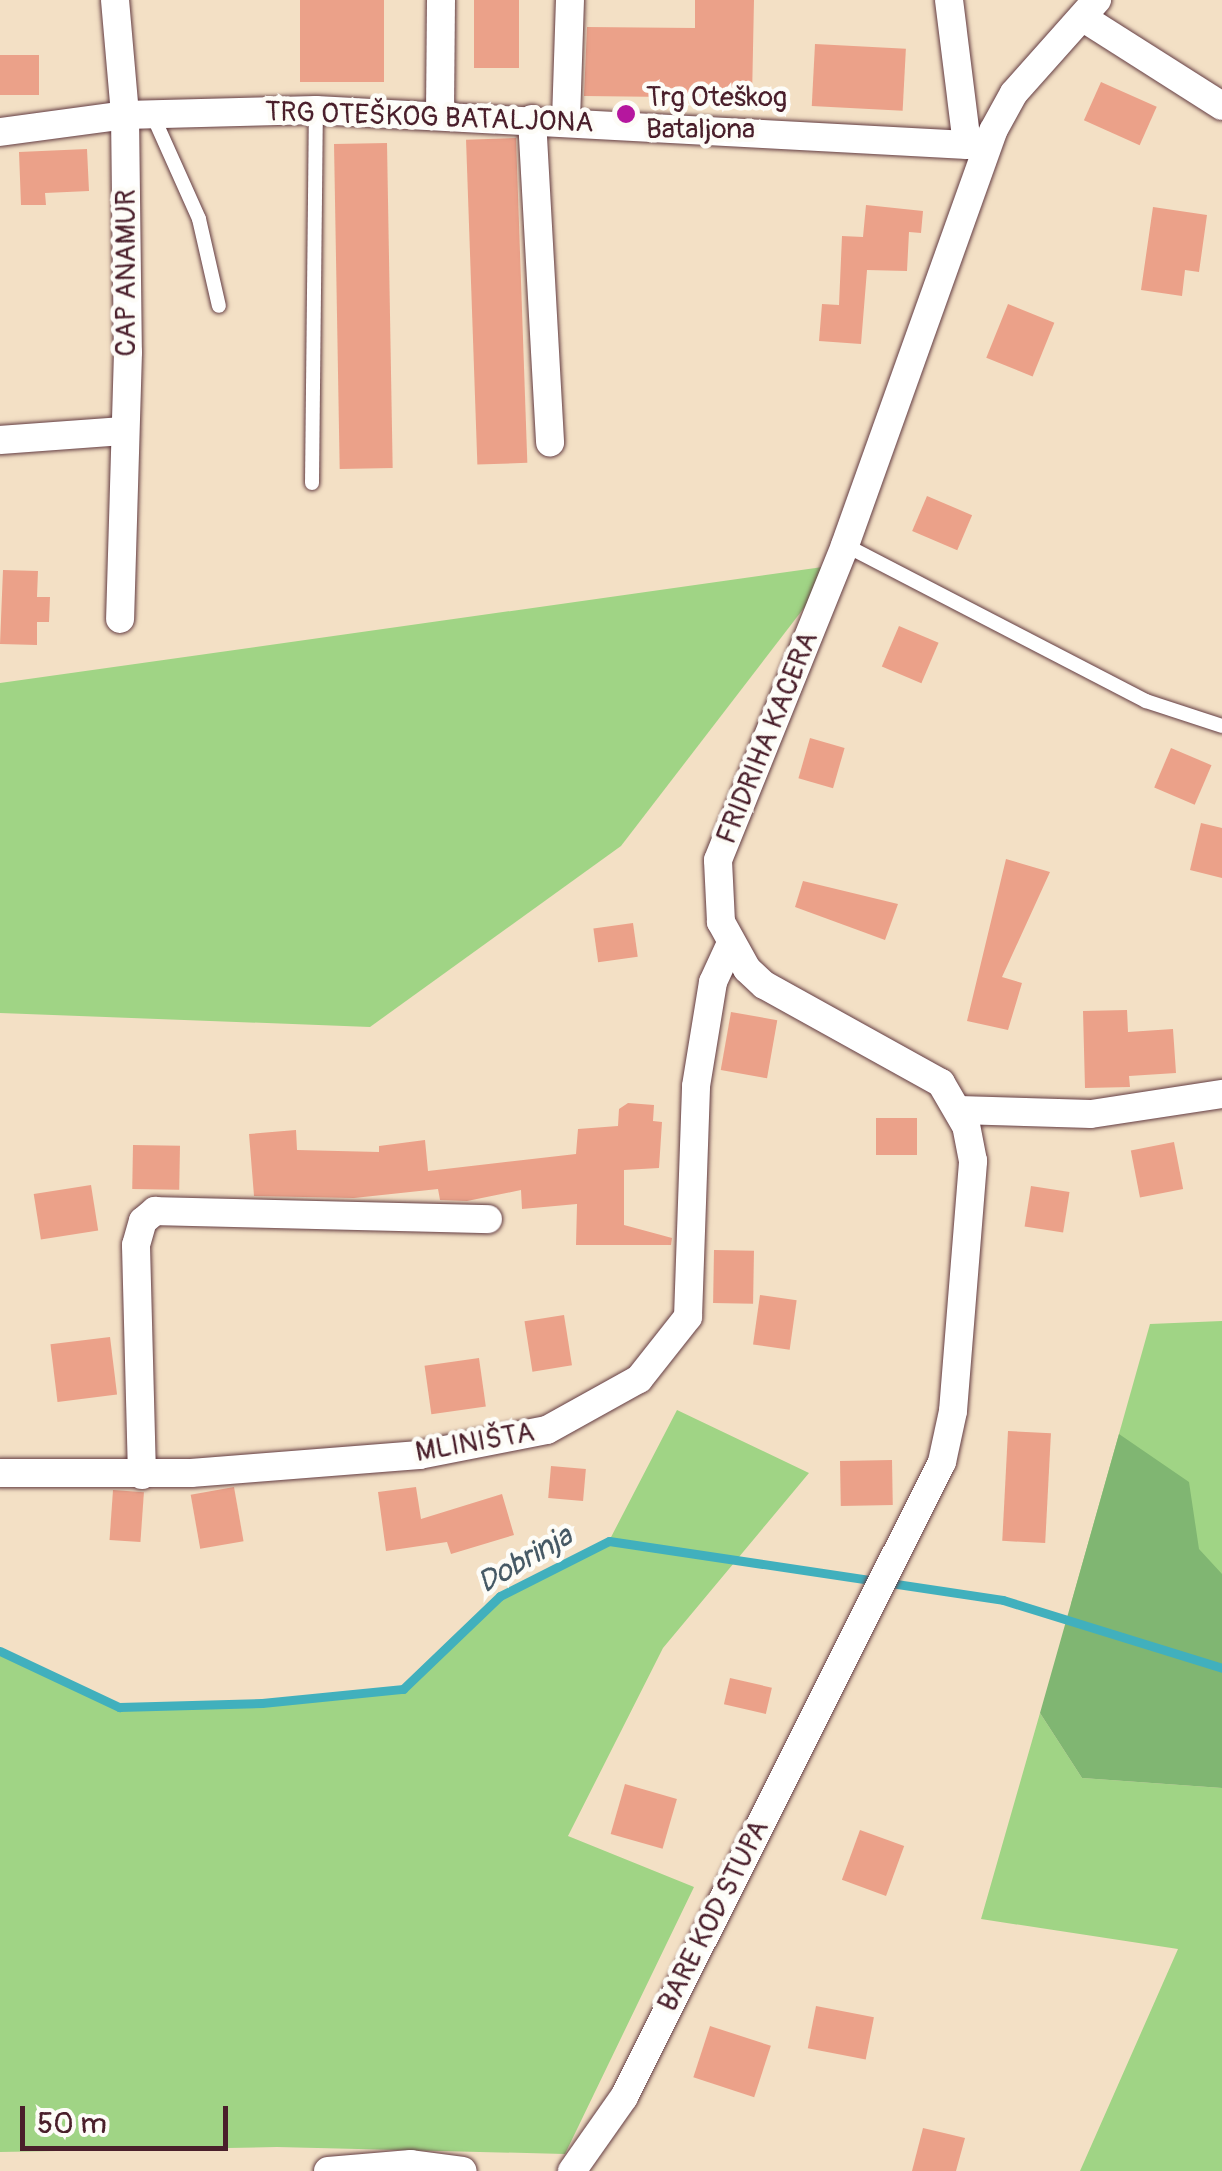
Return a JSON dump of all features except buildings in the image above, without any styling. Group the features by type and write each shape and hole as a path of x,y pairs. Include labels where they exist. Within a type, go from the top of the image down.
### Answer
{"street":[{"path":"115,0 139,115"},
{"path":"440,114 441,0"},
{"path":"566,120 570,0"},
{"path":"949,0 974,152"},
{"name":"FRIDRIHA KACERA","path":"848,1655 936,1478 953,1411 973,1162 960,1110 941,1083 764,986 730,945 716,895 718,860 844,546 974,152 1014,93 1091,9 1222,106"},
{"name":"TRG OTEŠKOG BATALJONA","path":"0,132 139,115 316,110 566,120 974,152"},
{"name":"CAP ANAMUR","path":"120,619 123,431 139,115"},
{"path":"532,119 550,442"},
{"path":"0,440 123,431"},
{"name":"MLINIŠTA","path":"0,1473 142,1475 419,1456 547,1430 639,1379 688,1317 696,1086 713,982 730,945"},
{"path":"960,1110 1091,1114 1222,1094"},
{"path":"142,1475 136,1245 143,1221 154,1211 488,1219"},
{"name":"BARE KOD STUPA","path":"572,2171 624,2097 848,1655"},
{"path":"328,2171 411,2164 463,2171"}],"lane":[{"path":"312,483 316,110"},
{"path":"139,115 200,218 219,306"},
{"path":"844,546 1146,701 1222,726"}],"green space":[{"path":"837,565 621,846 370,1027 0,1013 0,683"},
{"path":"1222,1321 1222,1620 1071,1604 1150,1324"},
{"path":"677,1410 809,1473 663,1648 568,1836 694,1887 565,2154 277,2147 0,2152 0,1651 119,1707 262,1703 403,1689 500,1596 609,1541"},
{"path":"1119,1434 1189,1482 1199,1549 1222,1574 1222,1788 1082,1778 1040,1713"},
{"path":"1040,1713 1082,1778 1222,1788 1222,2171 1080,2171 1178,1949 981,1919"}],"waterway":[{"name":"Dobrinja","path":"0,1651 119,1707 262,1703 403,1689 500,1596 609,1541 1003,1600 1222,1668"}],"place":[{"name":"Trg Oteškog Bataljona","path":"626,114"}]}
